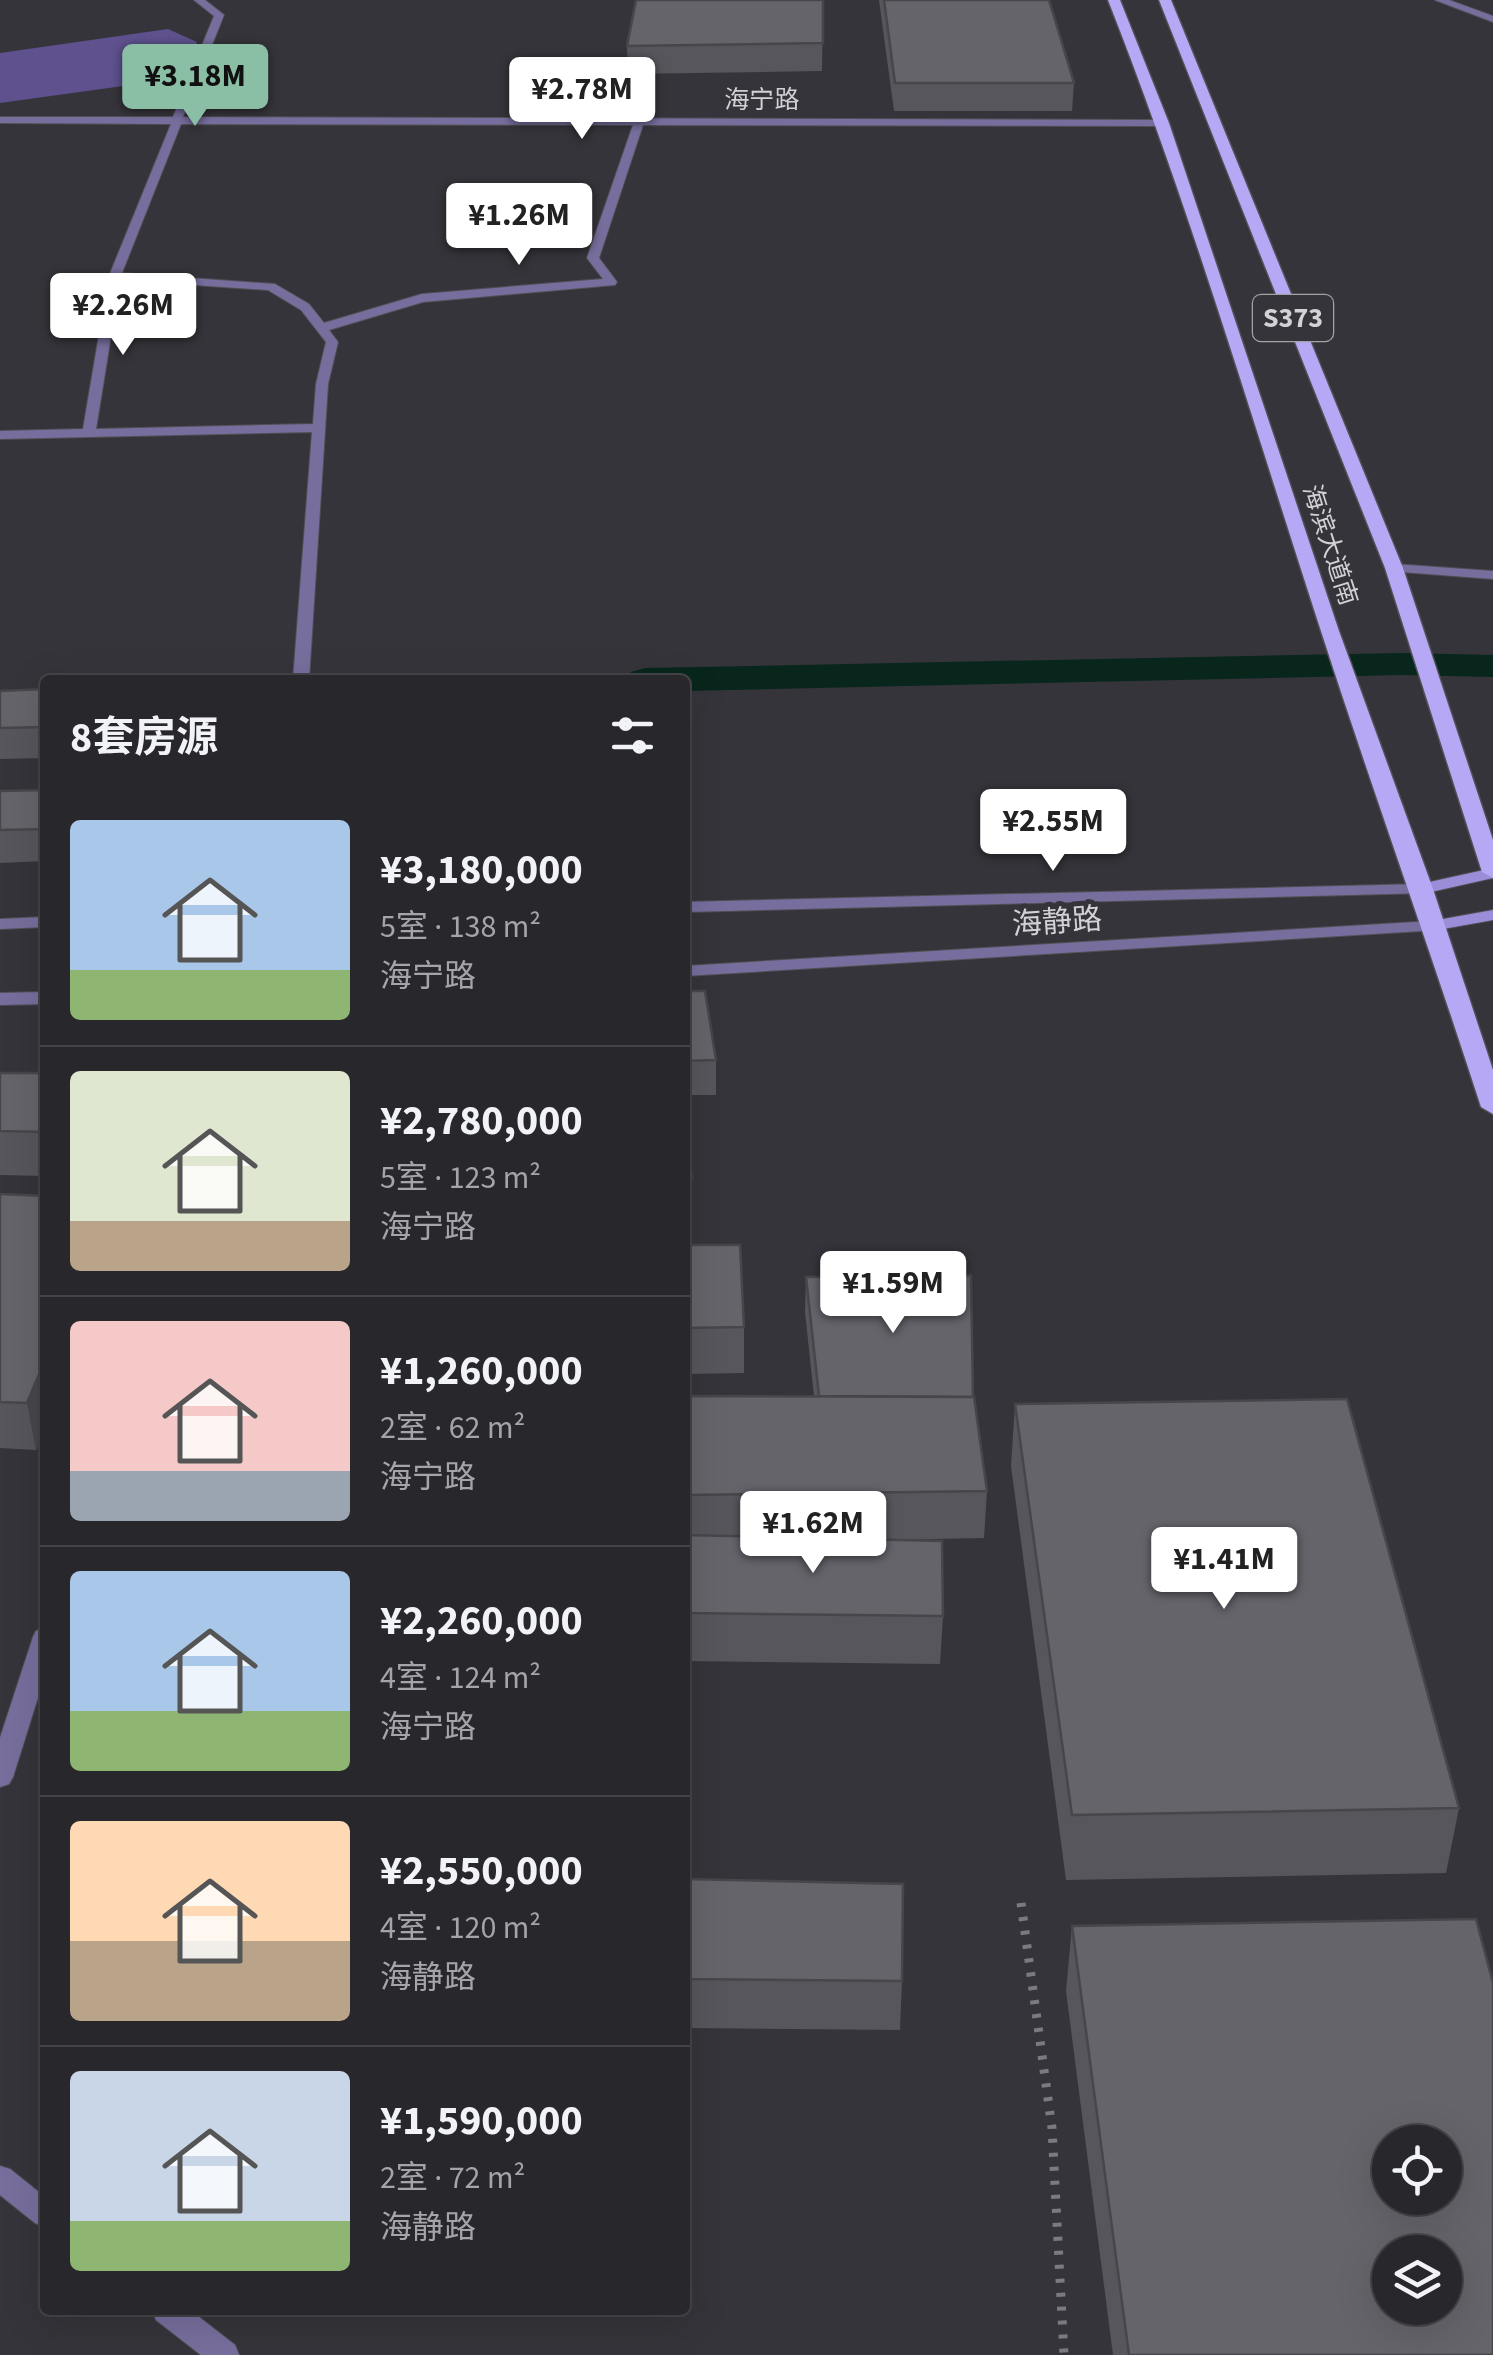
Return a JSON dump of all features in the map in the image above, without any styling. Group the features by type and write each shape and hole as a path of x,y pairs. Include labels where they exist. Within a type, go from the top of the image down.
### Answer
{"main road":[{"name":"海滨大道南","path":"1114,0 1163,124 1330,631 1422,889 1493,1107"},
{"name":"海滨大道南","path":"1165,0 1394,568 1493,872"},
{"path":"1422,889 1493,872"},
{"path":"1432,926 1493,915"}],"street":[{"path":"89,433 116,276 219,15 200,0"},
{"path":"1440,0 1493,19"},
{"name":"海宁路","path":"0,120 1163,124"},
{"path":"321,328 422,298 611,282 593,258 639,122"},
{"path":"116,276 271,288 305,307 332,342 322,384 301,675"},
{"path":"0,434 320,428"},
{"path":"1394,568 1493,575"},
{"name":"海静路","path":"690,907 1422,889"},
{"path":"0,924 40,922"},
{"name":"海静路","path":"690,970 1432,926"},
{"path":"0,999 40,998"},
{"path":"0,1777 40,1653"},
{"path":"0,2178 40,2210"},
{"path":"173,2315 224,2355"}],"path":[{"path":"1021,1903 1039,2001 1063,2293 1064,2355"}],"shaded area":[{"path":"168,29 197,42 181,78 0,103 0,53"}],"building":[{"path":"636,0 823,0 823,43 627,46"},
{"path":"884,0 1049,0 1074,83 895,83"},
{"path":"40,689 40,727 0,728 0,691"},
{"path":"40,790 40,829 0,830 0,791"},
{"path":"690,991 705,991 716,1060 690,1061"},
{"path":"0,1073 40,1073 40,1132 0,1131"},
{"path":"0,1194 40,1196 40,1372 27,1403 0,1402"},
{"path":"690,1245 740,1245 744,1327 690,1328"},
{"path":"971,1275 973,1397 819,1396 806,1277"},
{"path":"690,1396 974,1397 987,1491 690,1495"},
{"path":"1347,1399 1459,1808 1072,1815 1015,1404"},
{"path":"690,1535 942,1541 943,1616 690,1613"},
{"path":"690,1879 903,1884 902,1981 690,1979"},
{"path":"1476,1919 1493,1983 1493,2355 1129,2355 1072,1926"}],"waterway":[{"path":"690,679 1402,664 1493,666"}]}
